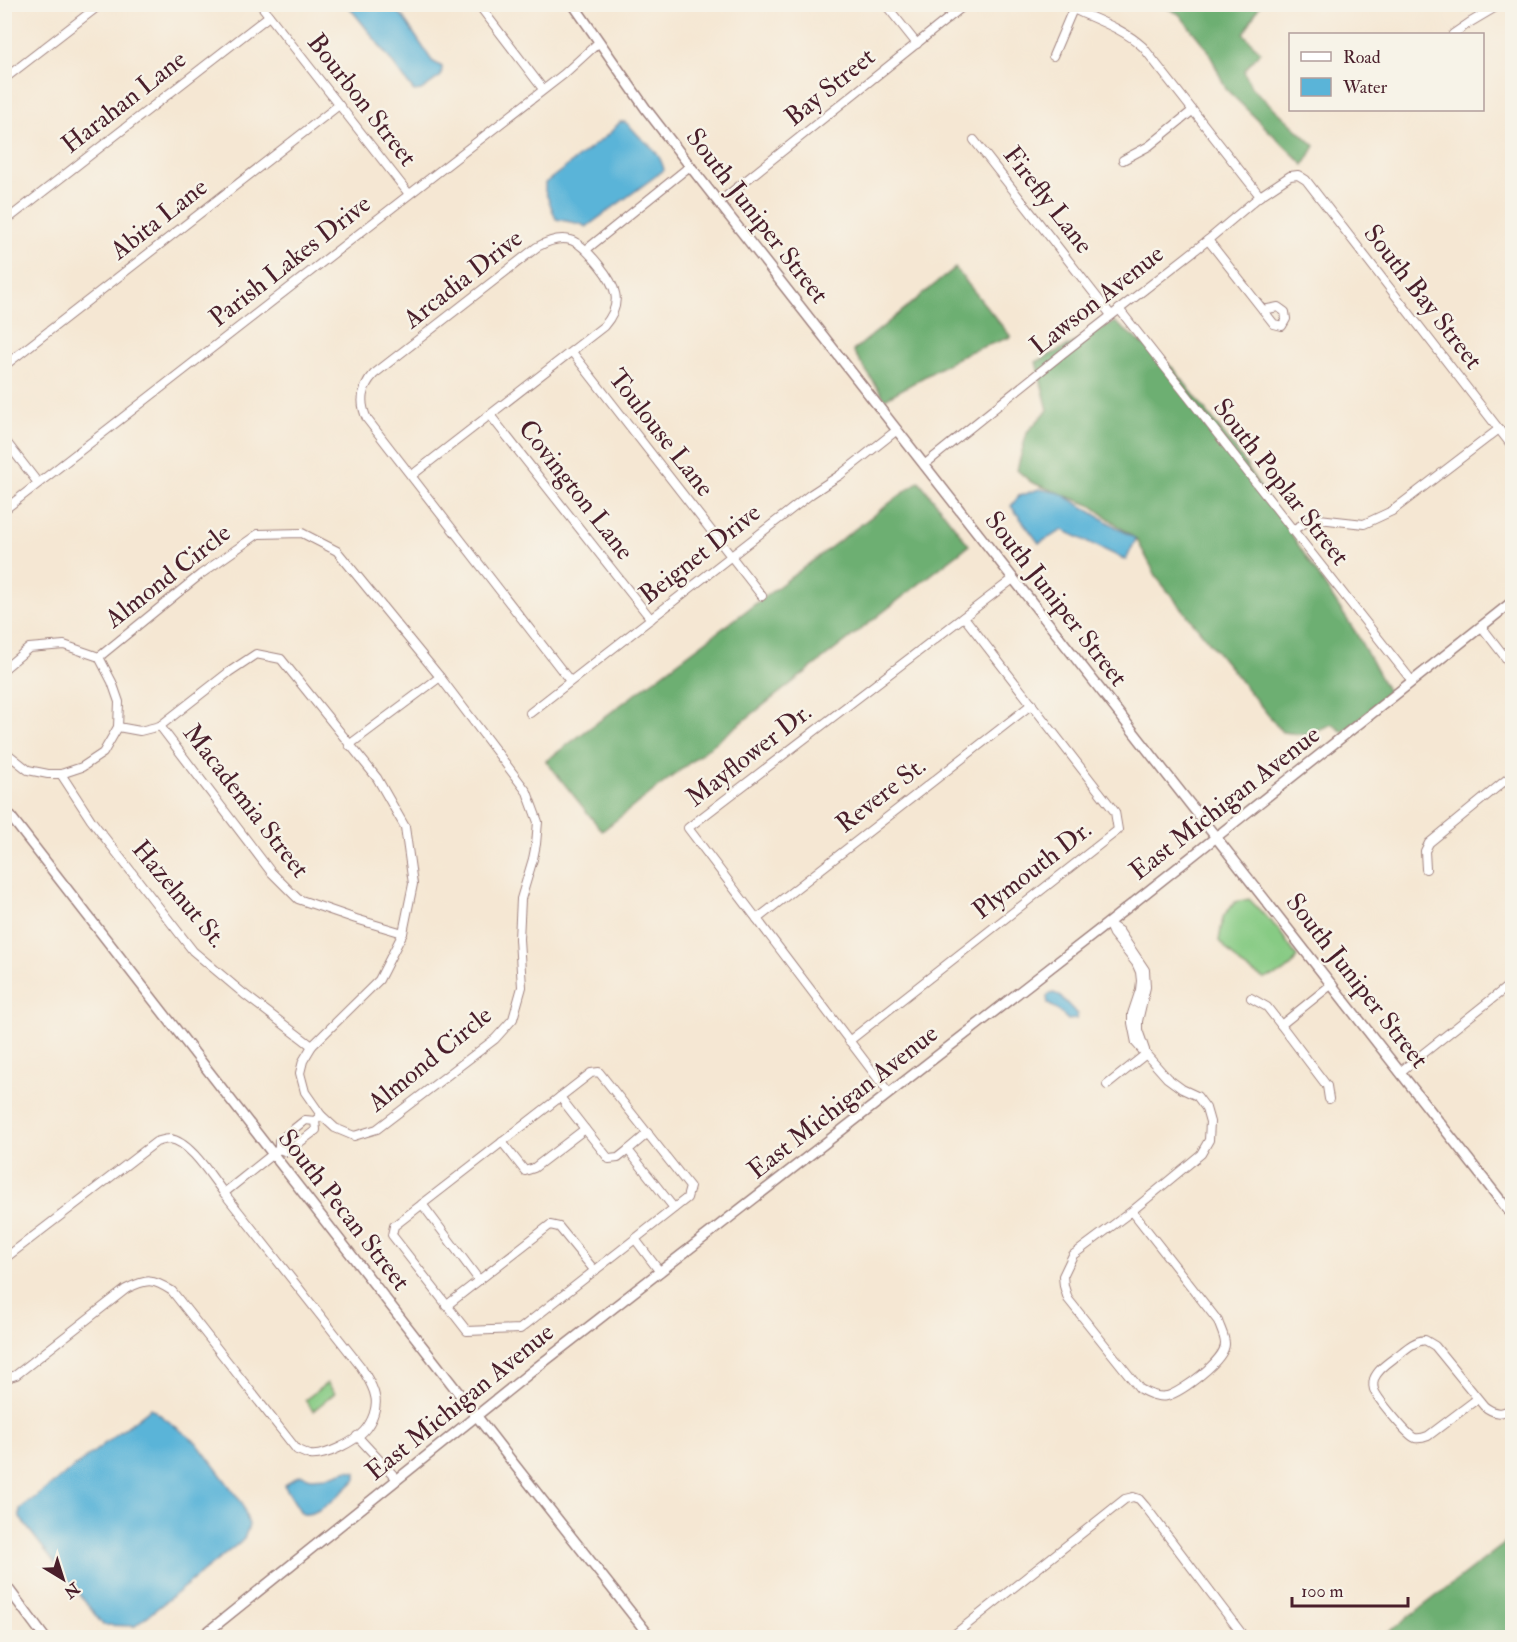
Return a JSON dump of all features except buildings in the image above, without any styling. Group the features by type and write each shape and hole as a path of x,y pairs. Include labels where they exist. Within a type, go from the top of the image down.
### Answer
{"street":[{"path":"4,79 101,4"},
{"name":"Bourbon Street","path":"260,4 410,194"},
{"path":"478,4 543,89"},
{"name":"South Juniper Street","path":"573,4 646,109 690,166 1400,1072 1510,1208"},
{"path":"885,4 917,44"},
{"name":"Bay Street","path":"719,201 966,4"},
{"path":"1454,33 1501,4"},
{"path":"1053,56 1071,7 1136,41 1149,54 1260,196"},
{"name":"Harahan Lane","path":"4,222 269,16"},
{"name":"Parish Lakes Drive","path":"4,510 564,74 599,42"},
{"name":"Abita Lane","path":"4,366 339,105"},
{"path":"1123,160 1149,146 1192,111"},
{"name":"Firefly Lane","path":"974,140 1111,315"},
{"path":"411,476 604,326 613,314 616,295 609,278 587,249 690,166"},
{"name":"Lawson Avenue","path":"924,465 1208,240 1260,196 1283,179 1298,176"},
{"name":"South Bay Street","path":"1298,176 1306,180 1512,446"},
{"name":"Arcadia Drive","path":"570,681 367,419 362,408 362,399 363,389 374,374 537,247 559,239 580,243 587,249"},
{"path":"1208,240 1263,310"},
{"name":"South Poplar Street","path":"1119,309 1412,681"},
{"name":"Toulouse Lane","path":"572,352 762,596"},
{"name":"Covington Lane","path":"490,415 651,619"},
{"path":"1292,530 1319,519 1364,524 1392,511 1499,429"},
{"name":"Beignet Drive","path":"530,713 811,494 840,475 897,430"},
{"path":"4,439 38,483"},
{"name":"Almond Circle","path":"99,657 201,574 258,534 302,533 337,551 440,677 527,792 538,822 533,860 521,899 519,939 522,987 513,1019 495,1039 377,1129 354,1136 318,1118 305,1092 300,1073 303,1061 312,1046 379,980 403,933 413,884 405,827 376,778 281,659 256,654 160,726"},
{"name":"Mayflower Dr.","path":"889,1093 688,828 1013,579"},
{"name":"East Michigan Avenue","path":"200,1638 477,1415 1108,923 1512,602"},
{"name":"Plymouth Dr.","path":"849,1041 1118,830 1115,812 964,617"},
{"path":"1481,626 1512,666"},
{"path":"4,669 29,648 64,645 99,657 119,702 118,727 103,753 82,767 61,774 28,770 4,751"},
{"path":"349,745 440,677"},
{"name":"Revere St.","path":"757,919 1032,704"},
{"path":"118,727 140,731 160,726"},
{"name":"Macademia Street","path":"160,726 271,872 298,899 403,933"},
{"name":"Hazelnut St.","path":"61,774 91,820 193,951 243,994 312,1046"},
{"path":"1426,869 1425,851 1429,843 1512,775"},
{"name":"South Pecan Street","path":"4,808 277,1152 477,1415 651,1638"},
{"path":"1108,923 1113,934 1136,963 1140,972 1140,990 1132,1014 1136,1042 1167,1078 1197,1096 1206,1108 1210,1122 1209,1140 1202,1154 1073,1256 1063,1276 1064,1286 1068,1299 1140,1389 1152,1395 1165,1396 1180,1390 1215,1363 1225,1344 1218,1321 1132,1211"},
{"path":"1400,1072 1512,983"},
{"path":"1281,1025 1332,984"},
{"path":"1251,998 1267,1007 1281,1025 1327,1086 1329,1099"},
{"path":"1107,1085 1146,1054"},
{"path":"599,1072 690,1187 687,1198 520,1329 467,1331 392,1235 394,1226 560,1097 591,1073 599,1072"},
{"path":"560,1097 609,1159 618,1158 648,1133"},
{"path":"224,1193 277,1152 287,1152 316,1130 318,1118 305,1120 279,1141 277,1152"},
{"path":"502,1142 525,1171 534,1168 585,1129"},
{"path":"4,1259 156,1142 170,1139 182,1142 195,1155 361,1367 376,1398 374,1413 364,1430 357,1436 326,1454 310,1455 297,1450 172,1291 160,1283 143,1281 126,1289 16,1375 4,1379"},
{"path":"628,1150 674,1208"},
{"path":"422,1204 479,1280"},
{"path":"446,1306 550,1225 559,1227 595,1270"},
{"path":"635,1239 660,1272"},
{"path":"1477,1399 1428,1436 1416,1438 1409,1435 1377,1396 1374,1380 1383,1367 1414,1343 1425,1340 1435,1346 1484,1407 1498,1414 1508,1412 1512,1408"},
{"path":"357,1436 397,1479"},
{"path":"950,1638 1125,1499 1133,1497 1139,1499 1145,1506 1245,1638"},
{"path":"4,1583 45,1638"}],"green space":[{"path":"1161,5 1260,5 1244,34 1260,52 1244,71 1251,87 1315,146 1304,165 1226,89 1208,50 1179,14"},
{"path":"955,268 1011,337 966,353 885,399 853,351"},
{"path":"1115,322 1174,369 1238,453 1356,633 1389,694 1343,732 1332,724 1306,735 1282,732 1158,579 1137,540 1092,506 1031,482 1017,470 1027,432 1048,410 1036,362"},
{"path":"919,481 969,545 602,831 546,761"},
{"path":"1249,899 1278,929 1297,957 1284,972 1264,979 1243,967 1219,941 1223,917 1235,902"},
{"path":"327,1383 335,1393 313,1411 305,1400"},
{"path":"1512,1538 1512,1637 1383,1637"}],"water":[{"path":"347,5 390,5 403,17 432,61 442,67 441,76 421,90 414,91"},
{"path":"620,122 625,122 653,149 659,156 664,170 586,227 556,219 545,191 545,183 610,133"},
{"path":"1039,489 1060,493 1136,539 1126,560 1063,530 1039,543 1011,506 1019,496"},
{"path":"1054,993 1060,996 1077,1014 1076,1019 1068,1020 1048,1004 1047,997"},
{"path":"151,1408 197,1443 242,1503 249,1525 244,1539 135,1626 103,1625 20,1518 20,1509"},
{"path":"348,1470 356,1472 356,1479 331,1502 309,1514 303,1514 300,1511 284,1485 302,1475 311,1478 327,1477"}]}
